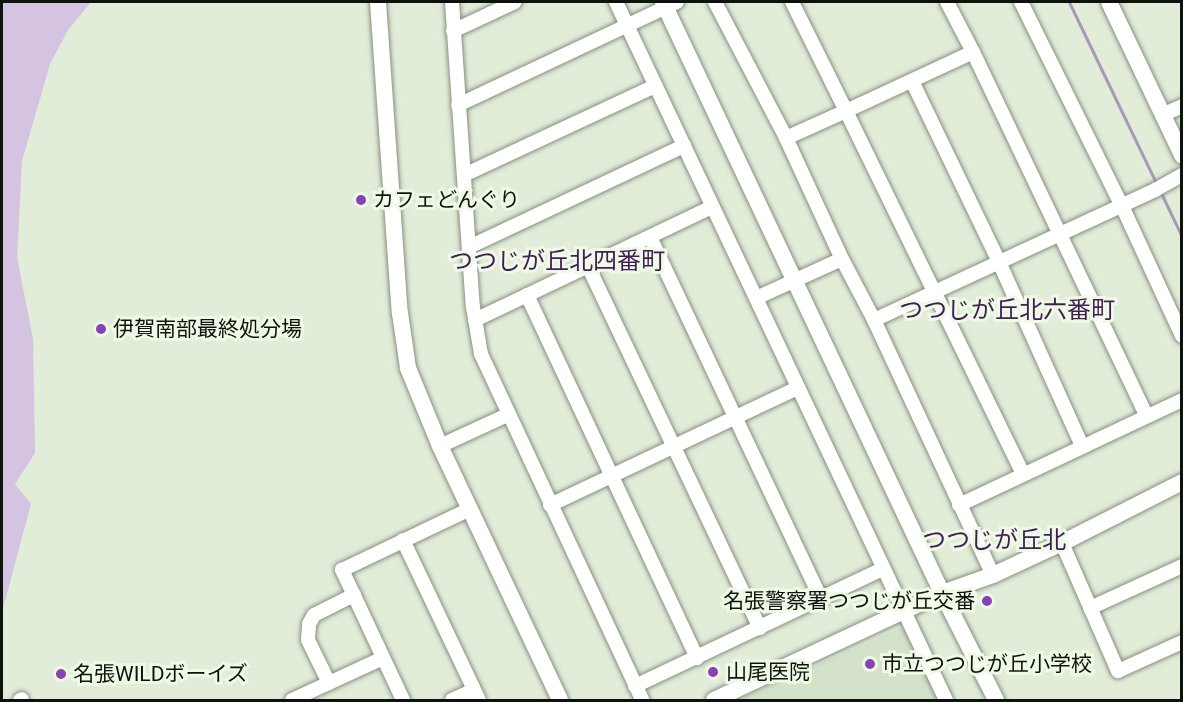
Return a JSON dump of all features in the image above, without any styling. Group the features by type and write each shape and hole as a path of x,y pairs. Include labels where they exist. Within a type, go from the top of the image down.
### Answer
{"street":[{"path":"378,2 403,339 415,391 560,700"},
{"path":"452,2 475,320 481,354 507,415 642,700"},
{"path":"453,31 515,2"},
{"path":"616,2 946,700"},
{"path":"715,2 786,138 993,575"},
{"path":"792,2 1023,474"},
{"path":"947,2 1147,416"},
{"path":"1021,2 1122,206 1182,336"},
{"path":"1109,2 1182,155"},
{"path":"458,105 627,25 668,3 794,280 942,593 996,700"},
{"path":"786,138 973,52"},
{"path":"912,81 999,262 1082,446"},
{"path":"464,175 655,86"},
{"path":"1162,115 1182,106"},
{"path":"469,247 684,146"},
{"path":"874,320 1122,206 1182,175"},
{"path":"475,320 712,207"},
{"path":"650,237 821,599"},
{"path":"756,298 842,259"},
{"path":"588,267 760,628"},
{"path":"527,295 697,657"},
{"path":"550,505 798,388"},
{"path":"959,505 1182,400"},
{"path":"440,446 507,415"},
{"path":"714,700 942,593 993,575 1062,543 1182,482"},
{"path":"403,700 342,570 470,509"},
{"path":"403,540 477,695 452,700"},
{"path":"1062,543 1118,671 1182,642"},
{"path":"1090,608 1182,566"},
{"path":"635,686 884,569"},
{"path":"329,683 308,640 309,624 314,615 354,595"},
{"path":"292,700 383,658"}],"shaded area":[{"path":"2,2 91,2 68,30 50,64 22,161 17,257 33,339 35,453 15,484 31,504 2,612"},
{"name":"市立つつじが丘小学校","path":"902,627 907,632 939,700 739,700"}],"waterway":[{"path":"1069,2 1155,181"},
{"path":"1162,195 1182,237"}],"place":[{"name":"カフェどんぐり","path":"361,200"},
{"name":"伊賀南部最終処分場","path":"101,329"},
{"name":"名張警察署つつじが丘交番","path":"987,601"},
{"name":"市立つつじが丘小学校","path":"870,664"},
{"name":"山尾医院","path":"713,672"},
{"name":"名張WILDボーイズ","path":"61,674"}],"district":[{"name":"つつじが丘北四番町","path":"557,262"},
{"name":"つつじが丘北六番町","path":"1007,311"},
{"name":"つつじが丘北","path":"994,541"}]}
